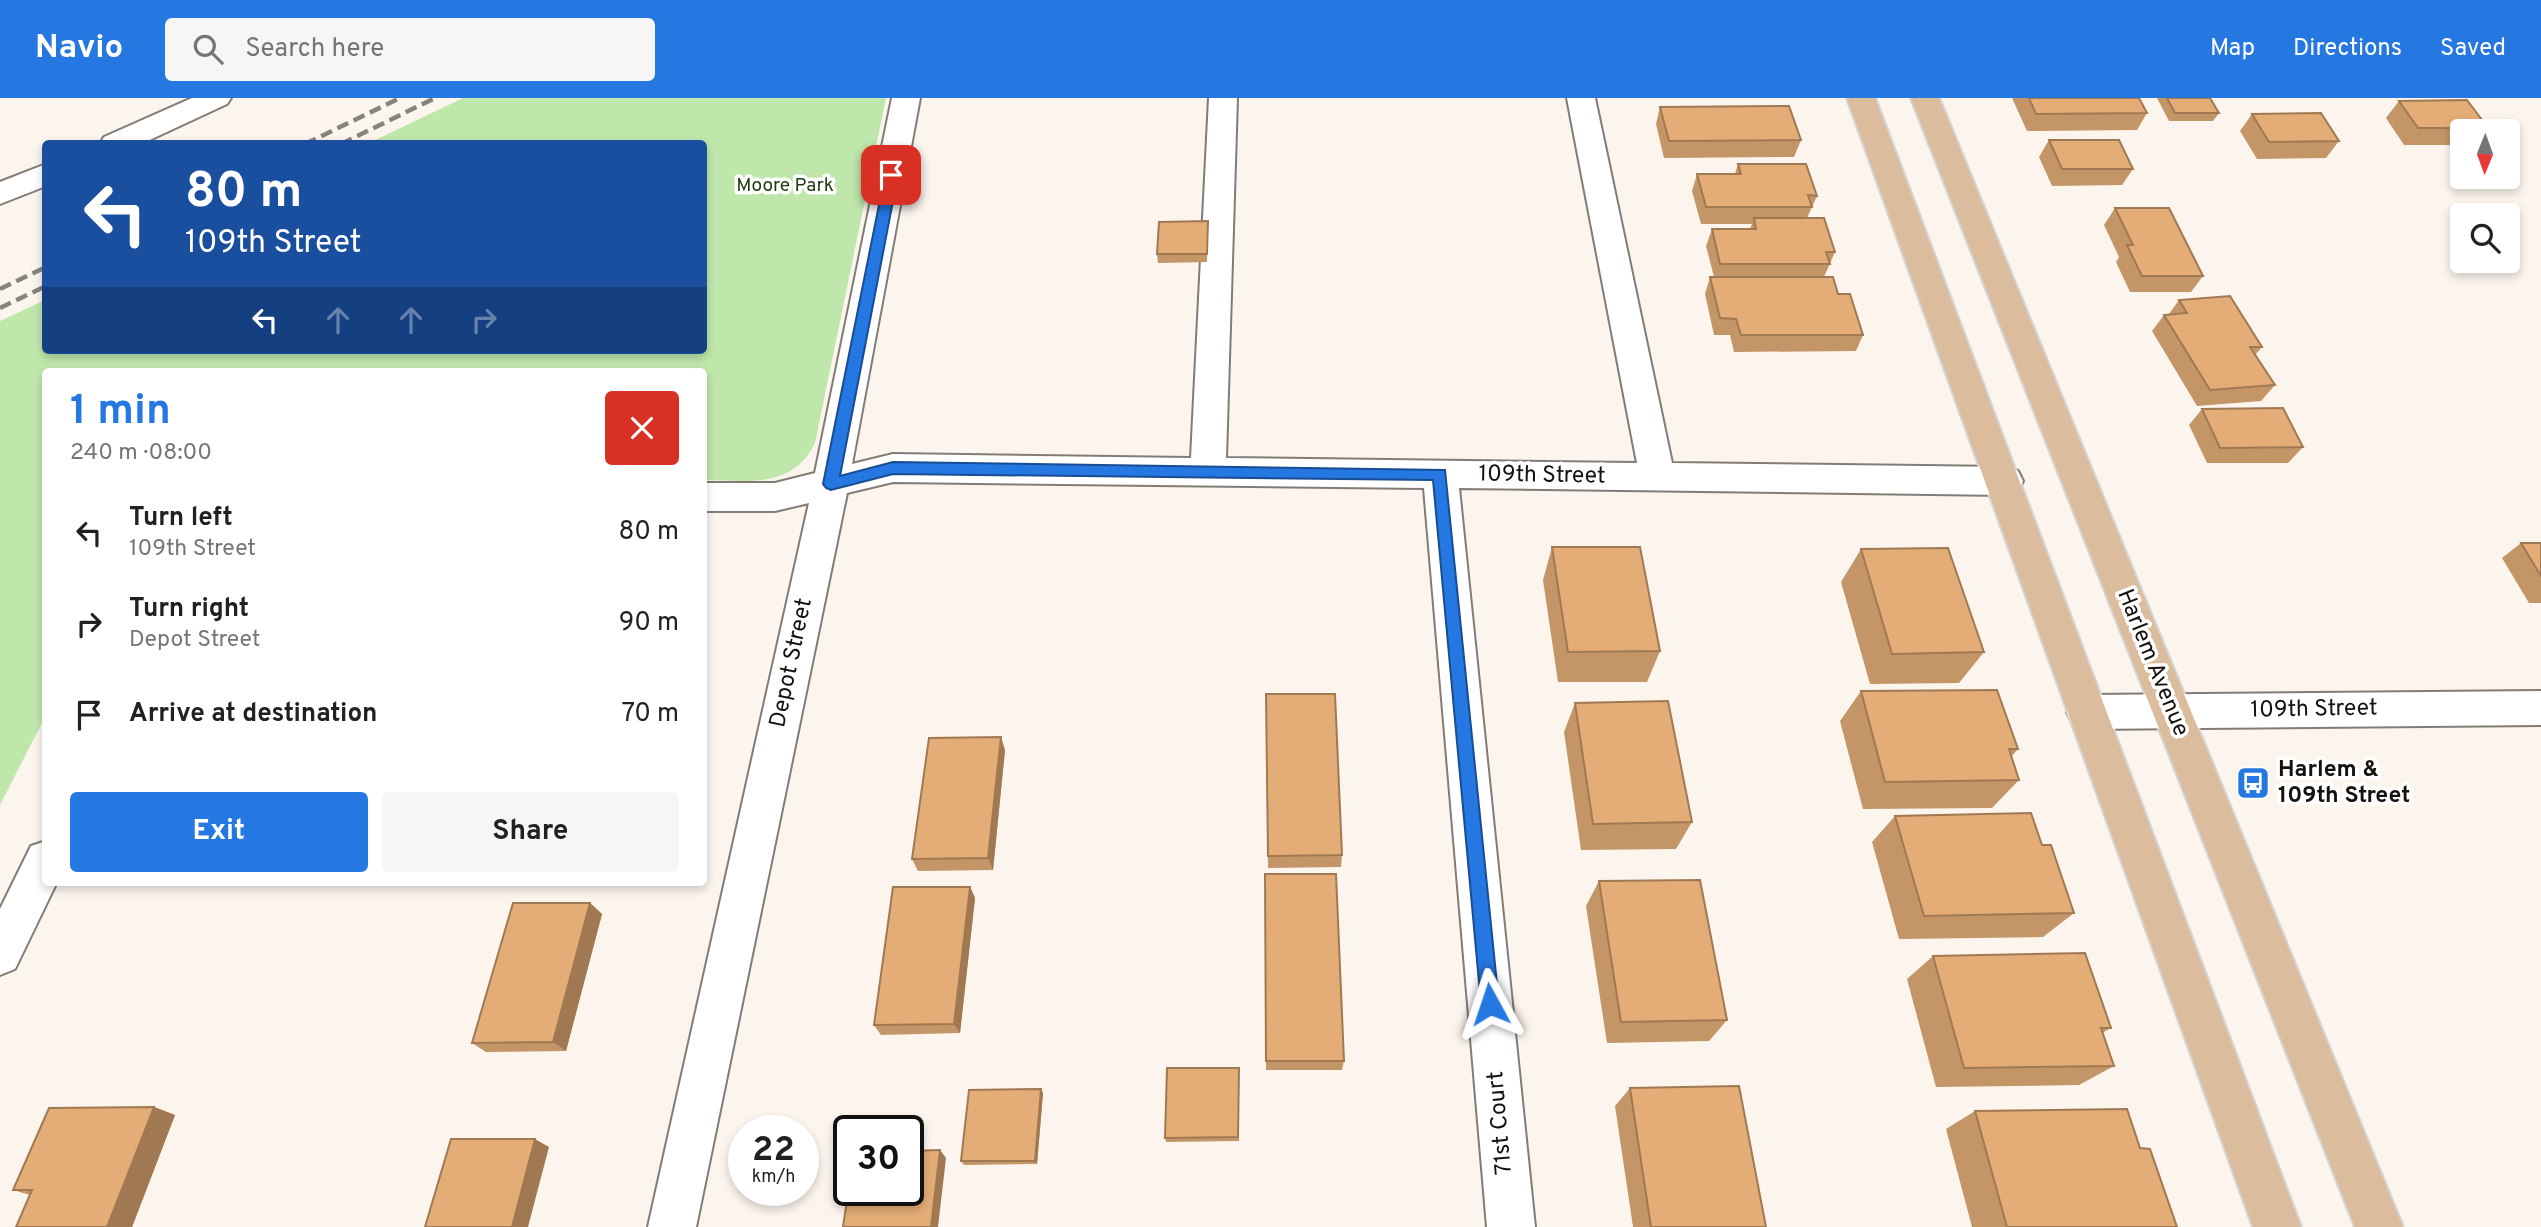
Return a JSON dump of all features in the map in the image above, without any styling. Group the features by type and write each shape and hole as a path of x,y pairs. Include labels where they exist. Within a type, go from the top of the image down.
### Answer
{"main road":[{"path":"1861,98 2006,481 2087,712 2277,1227"},
{"name":"Harlem Avenue","path":"1925,98 2379,1227"}],"street":[{"path":"123,140 217,98"},
{"name":"Depot Street","path":"672,1227 831,484 906,98"},
{"path":"1208,472 1223,98"},
{"path":"1581,98 1657,477"},
{"path":"0,194 42,176"},
{"name":"109th Street","path":"707,497 775,496 893,468 2006,481"},
{"name":"71st Court","path":"1440,474 1511,1227"},
{"name":"109th Street","path":"2087,712 2541,708"},
{"path":"0,954 42,868"}],"green space":[{"name":"Moore Park","path":"463,98 886,98 815,443 794,469 781,475 752,481 707,480 707,368 42,368 42,723 0,805 0,321 42,301 42,354 707,354 707,140 375,140"}],"building":[{"path":"2029,98 2139,98 2147,113 2036,114"},
{"path":"2167,98 2210,98 2219,113 2175,113"},
{"path":"2467,100 2481,119 2450,119 2450,128 2418,128 2399,101"},
{"path":"1789,106 1801,140 1669,141 1660,107"},
{"path":"2321,113 2339,141 2269,142 2252,114"},
{"path":"2049,140 2119,140 2133,169 2062,169"},
{"path":"1738,164 1806,164 1817,196 1808,195 1812,207 1706,207 1697,174 1741,174"},
{"path":"2115,208 2169,208 2203,276 2142,276 2127,245 2133,245"},
{"path":"1754,218 1824,218 1835,252 1826,252 1830,264 1720,264 1712,229 1756,229"},
{"path":"1208,221 1207,254 1157,254 1159,222"},
{"path":"1710,277 1833,277 1838,294 1850,294 1863,335 1741,335 1736,319 1720,318"},
{"path":"2230,296 2262,347 2250,347 2275,385 2210,390 2164,315 2187,313 2179,300"},
{"path":"2283,408 2303,447 2220,448 2202,409"},
{"path":"2521,543 2541,543 2541,576"},
{"path":"1552,547 1640,547 1660,651 1568,652"},
{"path":"1948,548 1984,652 1892,654 1861,549"},
{"path":"1997,690 2018,749 2009,749 2019,780 1885,782 1861,691"},
{"path":"1266,694 1335,694 1342,855 1268,856"},
{"path":"1668,701 1692,822 1593,824 1575,703"},
{"path":"1001,737 988,858 912,859 929,738"},
{"path":"2031,813 2042,845 2051,845 2074,913 1924,916 1895,816"},
{"path":"1265,874 1336,874 1344,1061 1266,1061"},
{"path":"1700,880 1727,1020 1621,1022 1599,881"},
{"path":"893,887 970,887 954,1024 874,1025"},
{"path":"513,903 590,903 553,1042 472,1043"},
{"path":"2085,953 2111,1028 2101,1028 2114,1066 1964,1068 1933,956"},
{"path":"1167,1068 1239,1068 1238,1137 1165,1138"},
{"path":"1739,1086 1766,1227 1651,1227 1630,1088"},
{"path":"1041,1089 1035,1161 961,1161 969,1090"},
{"path":"154,1107 107,1227 16,1227 32,1190 13,1190 49,1108"},
{"path":"2127,1109 2140,1148 2150,1149 2177,1227 2007,1227 1975,1111"},
{"path":"451,1139 535,1139 512,1227 425,1227"},
{"path":"924,1150 940,1150 931,1227 843,1227 846,1206 924,1206"}],"railway":[{"path":"313,140 400,98"},
{"path":"349,140 435,98"},
{"path":"0,289 42,269"},
{"path":"0,308 42,288"}],"place":[{"name":"Harlem & 109th Street","path":"2253,783"}],"route":[{"path":"891,175 831,484 893,468 1440,474 1490,1004"}]}
